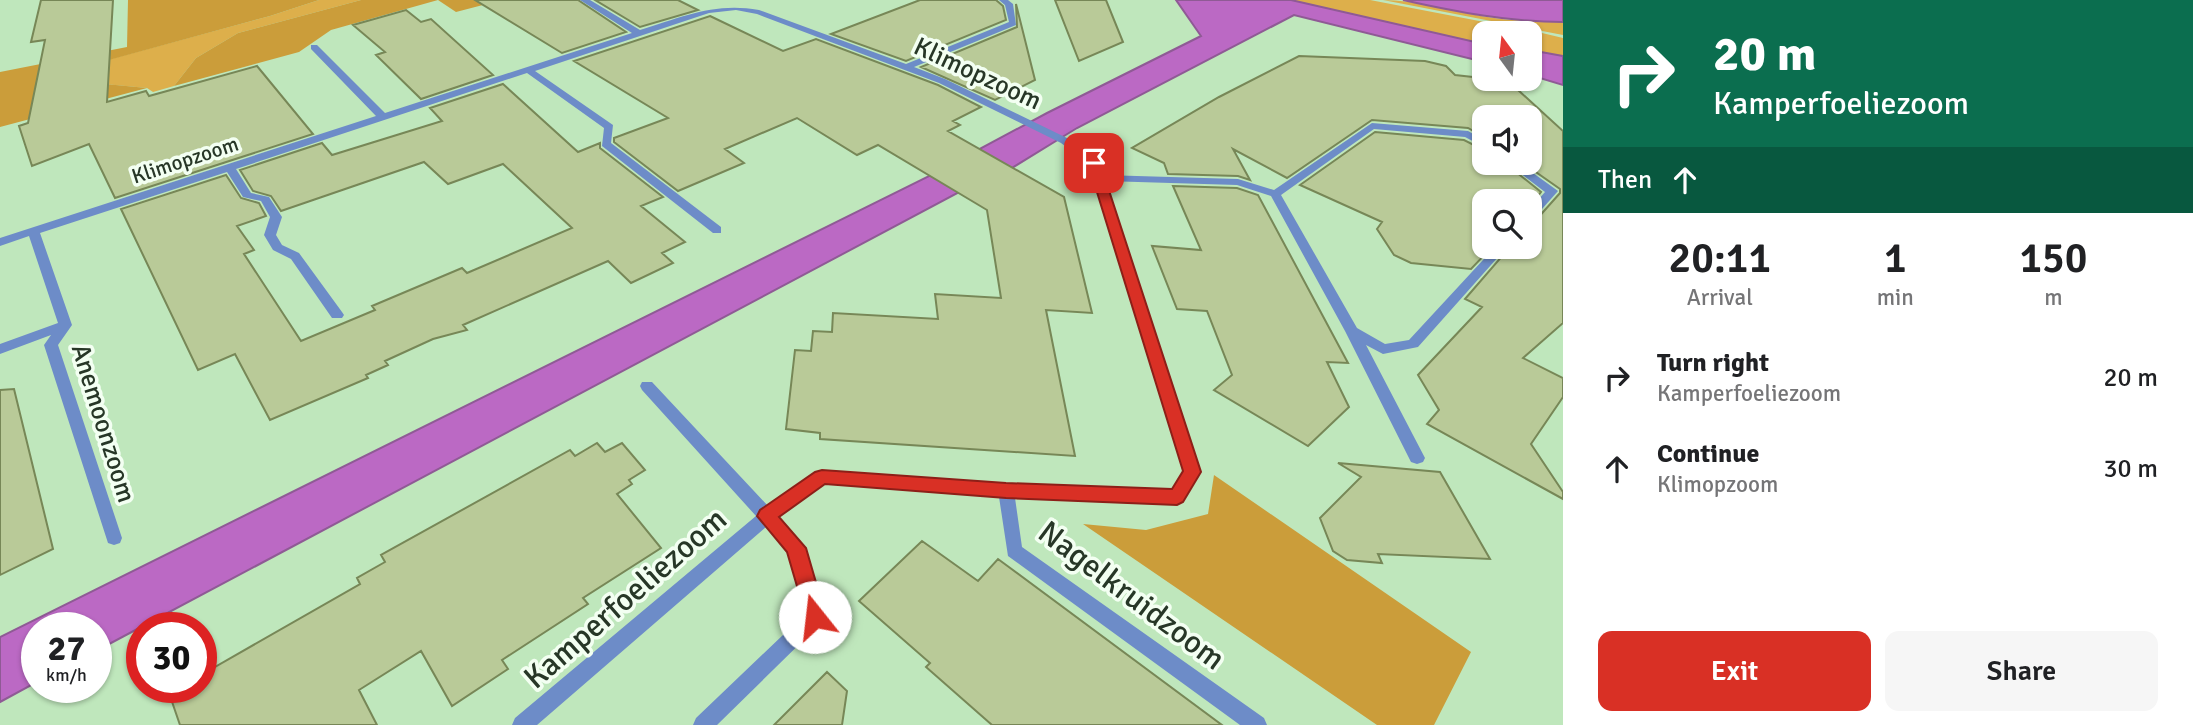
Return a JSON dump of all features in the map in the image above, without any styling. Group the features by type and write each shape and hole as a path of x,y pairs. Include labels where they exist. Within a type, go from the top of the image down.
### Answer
{"street":[{"path":"584,0 640,34"},
{"path":"907,67 1013,23 1009,4 1003,0"},
{"name":"Klimopzoom","path":"0,242 736,4 907,67 1065,141 1094,163 1192,472 1177,497 1006,491"},
{"path":"314,47 383,117"},
{"path":"528,70 609,127 606,144 718,229"},
{"path":"1275,194 1372,126 1472,136"},
{"path":"229,167 247,195 265,200 276,217 270,235 277,247 295,256 337,315"},
{"path":"1529,175 1552,191 1542,202"},
{"path":"1100,178 1238,182 1275,194 1352,331 1417,458"},
{"name":"Anemoonzoom","path":"33,232 65,325"},
{"path":"1352,331 1383,349 1413,344 1490,259"},
{"name":"Anemoonzoom","path":"0,349 65,325"},
{"name":"Anemoonzoom","path":"65,325 51,345 114,538"},
{"name":"Kamperfoeliezoom","path":"647,386 796,548 815,617 703,725"},
{"name":"Kamperfoeliezoom","path":"522,725 767,516 822,477 1006,491"},
{"name":"Nagelkruidzoom","path":"1006,491 1014,551 1257,725"}],"shaded area":[{"path":"128,0 319,0 76,69 95,83 147,88 0,127 0,72 127,47"},
{"path":"319,0 361,0 238,33 196,58 174,86 153,92 147,88 94,83 74,69 270,16"},
{"path":"361,0 438,0 331,30 299,52 174,86 196,58 238,33"},
{"path":"438,0 502,0 456,12"},
{"path":"1176,0 1291,0 1472,41 1472,59 1294,15 1077,128 994,179 959,160 1201,36"},
{"path":"1291,0 1370,0 1479,21 1472,21 1472,42"},
{"path":"1383,0 1420,3 1501,19 1532,21 1491,21"},
{"path":"1403,0 1563,0 1563,22 1483,16"},
{"path":"1542,21 1563,22 1563,35 1542,31"},
{"path":"1542,33 1563,38 1563,56 1542,52"},
{"path":"1542,52 1563,56 1563,85 1542,79"},
{"path":"935,173 965,189 169,612 126,612 126,635 112,642 112,612 50,612"},
{"path":"1214,475 1471,652 1434,725 1377,725 1083,524 1146,530 1208,514"},
{"path":"21,627 21,691 0,702 0,637"}],"building":[{"path":"41,0 113,0 107,102 146,91 149,96 257,66 313,134 115,198 89,144 32,166 19,126 28,123 45,40 31,42"},
{"path":"475,0 578,0 626,32 562,53"},
{"path":"595,0 678,0 698,10 640,27"},
{"path":"920,0 996,0 1003,6 1006,20 906,61 831,34"},
{"path":"1055,0 1106,0 1123,42 1079,61"},
{"path":"1016,4 1035,80 995,100 921,67 1017,27"},
{"path":"406,10 421,22 431,19 493,75 421,99 376,55 385,52 353,25"},
{"path":"710,16 783,51 816,39 938,85 981,107 953,121 960,125 948,131 1064,197 1092,313 1046,310 1075,456 820,439 820,433 786,429 795,350 811,351 813,331 832,332 833,313 938,319 935,294 1001,298 987,210 878,145 857,155 797,118 725,149 744,163 678,191 614,142 614,138 668,118 574,61"},
{"path":"1299,56 1425,61 1446,66 1455,75 1472,77 1472,91 1519,91 1534,105 1472,105 1472,130 1372,120 1287,178 1233,149 1250,180 1238,176 1168,174 1164,163 1132,148 1219,97"},
{"path":"503,84 578,152 600,143 600,148 663,197 641,206 685,242 662,253 673,263 631,283 608,261 463,325 467,330 433,339 385,361 388,365 366,375 368,378 270,420 235,354 198,370 121,209 226,175 241,198 259,203 266,216 237,226 254,250 244,254 301,341 375,310 372,306 462,268 467,273 572,228 503,164 448,184 424,162 281,211 271,196 253,191 240,170 322,143 332,155 442,121 430,108"},
{"path":"1542,112 1563,131 1563,323 1523,358 1563,378 1563,397 1531,444 1563,492 1563,499 1427,424 1439,410 1418,375 1482,307 1465,299 1500,259 1542,259 1542,213 1560,193 1560,189 1540,175"},
{"path":"1375,132 1464,140 1472,144 1472,175 1520,175 1537,189 1472,189 1472,259 1481,259 1471,269 1411,263 1394,255 1377,229 1382,222 1300,185"},
{"path":"1173,186 1237,188 1258,195 1348,363 1327,362 1349,407 1308,446 1214,390 1232,375 1207,311 1177,309 1152,246 1201,250"},
{"path":"14,389 53,549 0,575 0,390"},
{"path":"597,443 605,452 622,443 645,470 629,480 632,484 617,494 661,548 583,598 588,604 502,660 508,669 452,706 421,651 359,690 377,725 180,725 172,703 217,703 217,666 360,584 357,578 385,562 381,555 570,450 575,456"},
{"path":"1338,463 1440,472 1490,559 1378,554 1382,563 1347,560 1333,551 1320,518 1361,477"},
{"path":"922,541 978,581 998,559 1222,725 992,725 926,667 930,663 859,601"},
{"path":"827,672 847,691 842,725 774,725"}],"route":[{"path":"815,617 796,548 767,516 822,477 1006,491 1177,497 1192,472 1094,163"}]}
